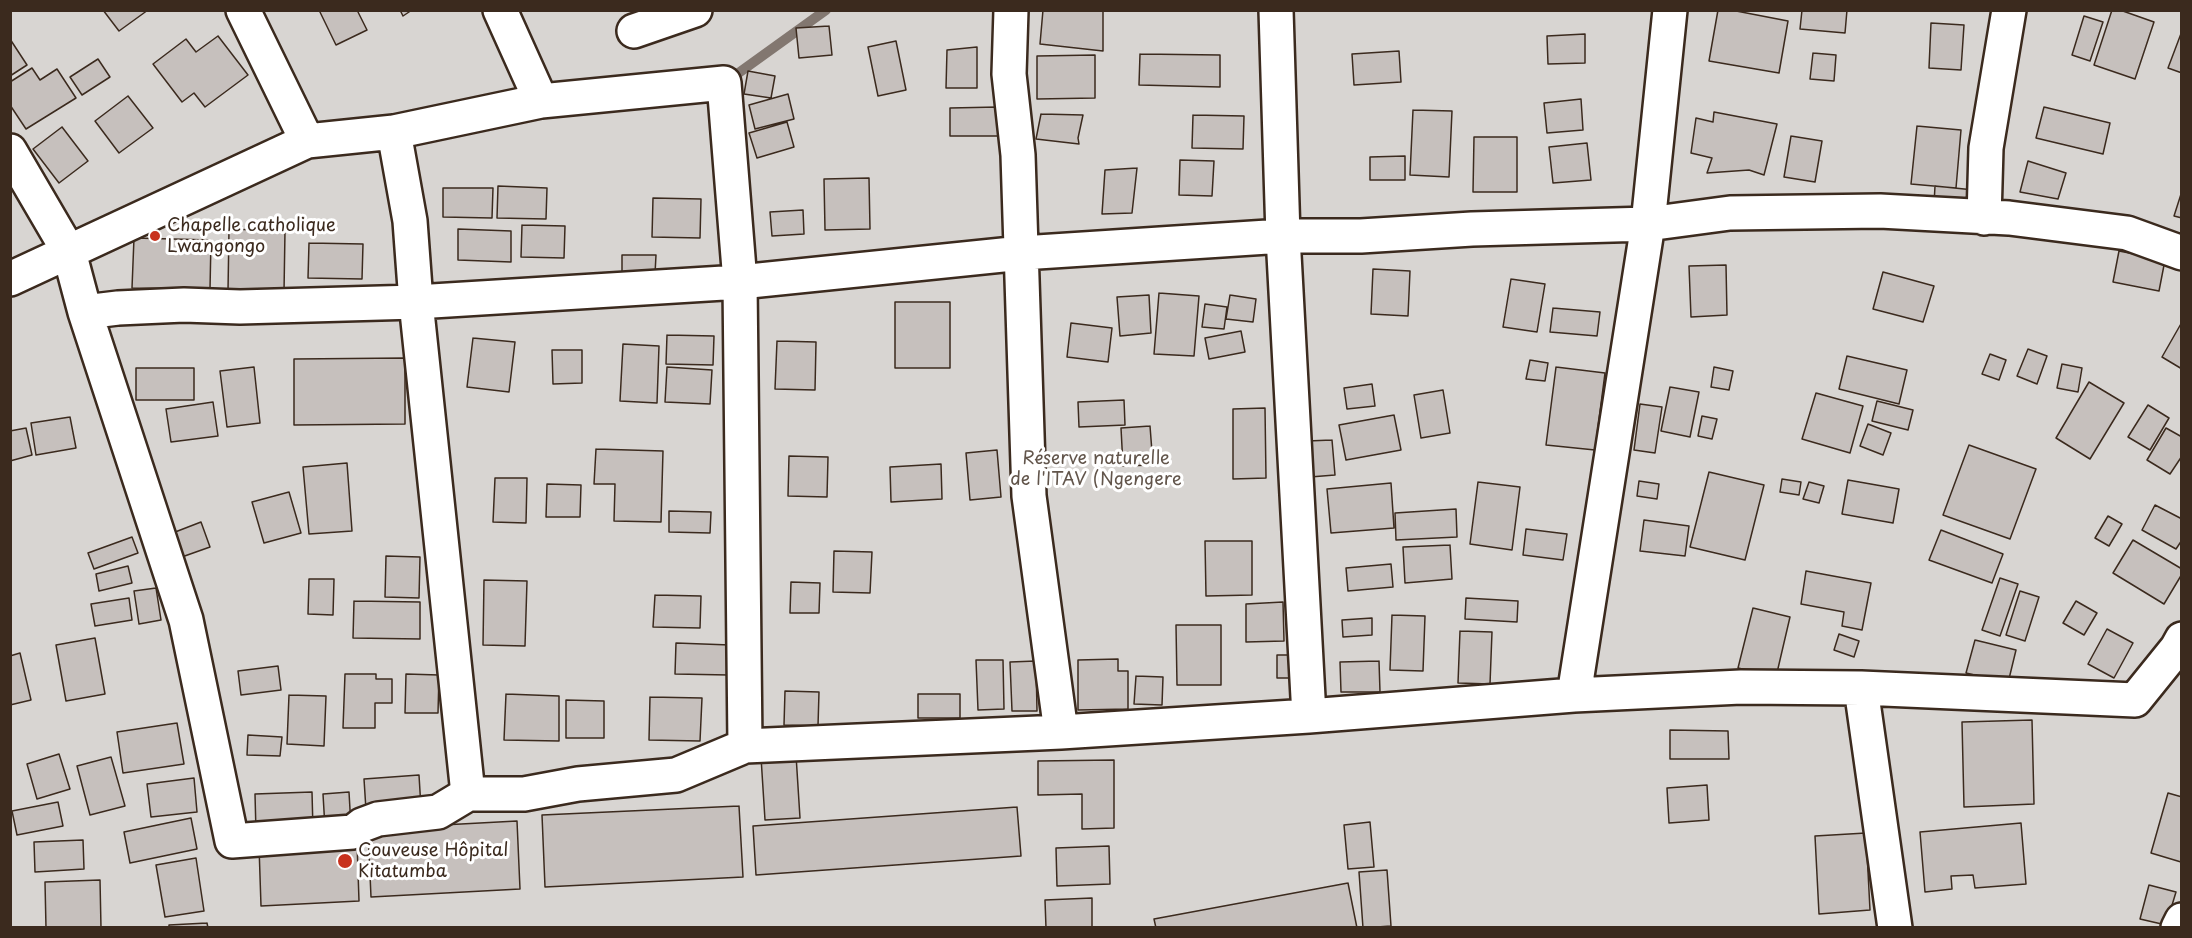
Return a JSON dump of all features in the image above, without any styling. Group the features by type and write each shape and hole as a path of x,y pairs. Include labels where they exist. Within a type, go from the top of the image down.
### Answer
{"street":[{"path":"243,10 307,141"},
{"path":"500,10 541,101"},
{"path":"634,31 695,10"},
{"path":"1011,10 1009,74 1018,155 1029,496 1061,732"},
{"path":"1276,10 1283,236 1309,716"},
{"path":"1574,695 1648,224 1670,10"},
{"path":"1984,218 1986,148 2009,10"},
{"path":"10,279 307,141 394,132 541,101 724,83 740,282 745,746"},
{"path":"394,132 410,221 416,302 468,794"},
{"path":"10,152 69,252 85,312 186,620 231,841 353,832 362,825 378,819 438,812 468,794 524,794 578,784 676,775 745,746 1061,732 1309,716 1574,695 1741,687 1861,688 2135,700 2177,648 2181,639"},
{"path":"85,312 184,305 240,307 416,302 740,282 1022,253 1283,236 1360,236 1472,229 1648,224 1730,213 1880,211 2009,218 2127,234 2181,253"},
{"path":"1861,688 1895,927"},
{"path":"2178,927 2181,920"}],"green space":[{"name":"Réserve naturelle de l'ITAV (Ngengere","path":"11,11 2181,11 2181,927 11,927"}],"building":[{"path":"103,10 148,10 119,31"},
{"path":"319,10 357,10 367,30 336,45"},
{"path":"400,10 412,10 403,16"},
{"path":"1043,10 1103,11 1103,51 1040,44"},
{"path":"1718,10 1731,10 1788,21 1779,73 1709,61"},
{"path":"1802,10 1847,10 1845,33 1800,29"},
{"path":"2112,10 2120,10 2154,22 2135,79 2094,65"},
{"path":"2084,16 2103,22 2090,61 2072,55"},
{"path":"1931,23 1964,25 1961,70 1929,68"},
{"path":"829,26 832,55 799,58 796,28"},
{"path":"2182,31 2182,73 2168,68"},
{"path":"1585,34 1585,63 1548,64 1547,36"},
{"path":"218,36 248,75 205,107 194,93 182,102 153,64 186,39 196,52"},
{"path":"10,39 27,65 10,76"},
{"path":"896,41 906,90 878,96 868,47"},
{"path":"977,47 977,88 946,88 947,50"},
{"path":"1399,51 1401,82 1354,85 1352,54"},
{"path":"1813,53 1836,55 1834,81 1810,79"},
{"path":"1140,54 1220,55 1220,87 1139,85"},
{"path":"1095,55 1095,98 1037,99 1037,56"},
{"path":"98,59 110,77 82,95 70,77"},
{"path":"32,68 40,80 57,69 76,98 26,129 10,105 10,82"},
{"path":"748,71 775,76 771,98 744,94"},
{"path":"788,94 794,119 755,129 749,105"},
{"path":"128,96 153,128 119,153 95,121"},
{"path":"1581,99 1583,130 1547,133 1544,103"},
{"path":"998,107 998,136 950,136 950,108"},
{"path":"2044,107 2110,123 2103,154 2036,138"},
{"path":"1413,110 1452,111 1449,177 1410,175"},
{"path":"1714,112 1777,124 1764,175 1749,170 1707,173 1712,158 1691,153 1696,118 1713,122"},
{"path":"1041,114 1083,115 1078,138 1079,144 1036,139"},
{"path":"1193,115 1244,116 1243,149 1192,148"},
{"path":"787,122 794,147 757,158 749,133"},
{"path":"1917,126 1961,130 1956,188 1911,184"},
{"path":"62,127 88,161 59,183 33,149"},
{"path":"1791,136 1822,141 1815,182 1784,177"},
{"path":"1474,137 1517,137 1517,192 1473,192"},
{"path":"1587,143 1591,180 1553,183 1549,147"},
{"path":"1405,156 1405,180 1370,180 1370,157"},
{"path":"1180,160 1214,161 1212,196 1179,195"},
{"path":"2028,161 2066,173 2058,199 2020,192"},
{"path":"1137,168 1132,213 1102,214 1105,170"},
{"path":"869,178 870,229 825,230 824,179"},
{"path":"498,186 547,188 546,219 497,218"},
{"path":"1935,186 1974,190 1972,207 1934,204"},
{"path":"443,188 493,188 492,218 443,217"},
{"path":"2182,191 2182,218 2174,216"},
{"path":"653,198 701,199 700,238 652,237"},
{"path":"803,210 804,234 772,236 770,212"},
{"path":"522,225 565,226 564,258 521,257"},
{"path":"229,229 285,231 284,292 228,291"},
{"path":"458,229 511,231 511,262 458,260"},
{"path":"134,238 211,240 210,289 132,288"},
{"path":"309,243 363,244 362,279 308,278"},
{"path":"2119,251 2165,260 2159,291 2113,282"},
{"path":"622,255 656,255 655,274 622,274"},
{"path":"1726,265 1727,315 1691,317 1689,266"},
{"path":"1373,269 1410,271 1408,316 1371,314"},
{"path":"1883,272 1934,286 1923,322 1873,309"},
{"path":"1511,279 1545,284 1537,332 1503,327"},
{"path":"1159,293 1199,296 1194,356 1154,354"},
{"path":"1149,295 1151,333 1120,336 1117,297"},
{"path":"1230,295 1256,299 1253,322 1226,319"},
{"path":"895,302 950,302 950,368 895,368"},
{"path":"1205,304 1227,307 1224,329 1202,327"},
{"path":"1553,308 1600,312 1597,336 1550,332"},
{"path":"2182,322 2182,369 2162,357"},
{"path":"1071,323 1112,328 1108,362 1067,357"},
{"path":"1241,331 1245,352 1209,359 1205,338"},
{"path":"667,335 714,336 713,365 666,364"},
{"path":"473,338 515,342 509,392 467,387"},
{"path":"777,341 816,342 815,390 775,389"},
{"path":"623,344 659,346 657,403 620,401"},
{"path":"2028,349 2047,356 2037,384 2017,376"},
{"path":"552,350 582,350 582,383 553,384"},
{"path":"1990,354 2006,360 1999,380 1982,374"},
{"path":"1847,356 1907,370 1899,404 1839,389"},
{"path":"405,358 405,424 294,425 294,359"},
{"path":"1530,360 1548,363 1545,381 1526,379"},
{"path":"2062,364 2082,368 2078,392 2057,388"},
{"path":"254,367 260,423 227,427 220,371"},
{"path":"667,367 712,370 710,404 665,402"},
{"path":"1556,367 1605,373 1595,450 1546,445"},
{"path":"1714,367 1733,371 1729,390 1711,387"},
{"path":"136,368 194,368 194,400 136,400"},
{"path":"2089,382 2124,403 2090,459 2056,438"},
{"path":"1372,384 1375,406 1347,409 1344,388"},
{"path":"1670,387 1699,392 1690,437 1661,431"},
{"path":"1443,390 1450,433 1421,438 1414,395"},
{"path":"1816,393 1863,406 1850,453 1802,439"},
{"path":"1124,400 1125,425 1079,427 1078,402"},
{"path":"1877,401 1913,410 1908,430 1872,421"},
{"path":"213,402 218,436 171,442 166,409"},
{"path":"1640,404 1662,407 1655,453 1634,450"},
{"path":"2148,405 2169,418 2150,450 2128,437"},
{"path":"1265,408 1266,478 1233,479 1233,409"},
{"path":"1394,415 1401,450 1346,460 1339,425"},
{"path":"1702,416 1717,419 1712,439 1698,436"},
{"path":"70,417 76,448 36,455 31,423"},
{"path":"1868,424 1891,433 1883,455 1860,446"},
{"path":"1150,426 1153,465 1123,466 1121,428"},
{"path":"26,428 32,455 10,461 10,431"},
{"path":"2166,428 2182,437 2182,456 2170,474 2147,460"},
{"path":"1332,440 1335,475 1310,477 1307,441"},
{"path":"1969,445 2036,469 2010,539 1943,515"},
{"path":"596,449 663,451 661,522 614,521 615,484 594,484"},
{"path":"997,450 1001,497 970,500 966,453"},
{"path":"789,456 828,457 827,497 788,496"},
{"path":"347,463 352,531 309,534 303,467"},
{"path":"941,464 942,499 891,502 890,467"},
{"path":"1709,472 1764,485 1745,560 1690,547"},
{"path":"495,478 527,478 526,523 493,522"},
{"path":"1782,479 1801,482 1799,495 1780,492"},
{"path":"1848,480 1899,489 1893,523 1842,514"},
{"path":"1639,481 1659,484 1657,499 1637,496"},
{"path":"1478,482 1520,487 1512,550 1470,544"},
{"path":"1809,482 1824,486 1819,503 1803,499"},
{"path":"1391,483 1394,528 1331,533 1327,489"},
{"path":"547,484 581,485 580,517 546,517"},
{"path":"289,492 301,533 264,543 252,502"},
{"path":"2155,505 2182,519 2182,540 2176,549 2142,530"},
{"path":"1456,509 1457,537 1396,540 1395,513"},
{"path":"669,511 711,512 710,533 669,532"},
{"path":"2108,516 2122,524 2109,546 2095,538"},
{"path":"1644,520 1689,526 1685,556 1640,551"},
{"path":"201,522 210,547 179,558 170,534"},
{"path":"1526,529 1567,534 1563,560 1523,555"},
{"path":"1941,530 2003,554 1992,583 1929,560"},
{"path":"132,537 138,553 94,569 88,553"},
{"path":"2133,540 2182,569 2182,574 2164,604 2113,573"},
{"path":"1205,541 1252,541 1252,595 1206,596"},
{"path":"1450,545 1452,579 1405,583 1403,547"},
{"path":"834,551 872,552 870,593 833,592"},
{"path":"386,556 420,557 419,598 385,597"},
{"path":"1391,564 1393,587 1348,591 1346,568"},
{"path":"128,566 132,583 99,591 96,574"},
{"path":"1806,571 1871,583 1862,630 1842,626 1844,612 1801,604"},
{"path":"2000,578 2018,584 2000,636 1982,630"},
{"path":"309,579 334,579 333,615 308,614"},
{"path":"484,580 527,581 525,646 483,645"},
{"path":"791,582 820,583 819,613 790,613"},
{"path":"156,588 161,620 139,624 134,591"},
{"path":"2020,591 2039,597 2025,641 2006,635"},
{"path":"655,595 701,596 700,628 653,627"},
{"path":"129,598 132,620 95,626 91,604"},
{"path":"1466,598 1518,601 1517,622 1465,619"},
{"path":"354,601 420,602 420,639 353,638"},
{"path":"2076,601 2097,613 2084,635 2063,623"},
{"path":"1283,602 1284,641 1246,642 1246,604"},
{"path":"1753,608 1790,617 1776,677 1738,668"},
{"path":"1392,615 1425,616 1423,671 1390,670"},
{"path":"1372,618 1372,635 1343,637 1342,620"},
{"path":"1176,625 1221,625 1221,685 1177,685"},
{"path":"2107,629 2133,643 2114,678 2088,664"},
{"path":"1460,631 1492,632 1490,684 1458,683"},
{"path":"1839,634 1859,641 1854,657 1834,650"},
{"path":"95,638 105,694 66,701 56,645"},
{"path":"1975,640 2016,650 2008,683 1966,673"},
{"path":"676,643 730,645 729,675 675,674"},
{"path":"20,653 31,700 10,705 10,656"},
{"path":"1277,655 1290,655 1291,678 1277,678"},
{"path":"1118,659 1118,671 1128,671 1128,709 1078,710 1078,660"},
{"path":"976,660 1003,660 1004,709 978,710"},
{"path":"1036,661 1037,711 1012,711 1010,662"},
{"path":"1379,661 1380,692 1341,692 1340,662"},
{"path":"278,666 281,690 241,695 238,671"},
{"path":"345,674 376,674 376,679 392,679 392,703 375,703 375,728 343,728"},
{"path":"406,674 439,675 438,713 405,713"},
{"path":"1136,676 1163,677 1162,705 1134,704"},
{"path":"785,691 819,692 818,726 784,725"},
{"path":"506,694 559,696 559,741 504,740"},
{"path":"918,694 960,694 960,718 918,718"},
{"path":"289,695 326,696 324,746 287,744"},
{"path":"650,697 702,698 700,741 649,740"},
{"path":"566,700 604,701 604,738 566,738"},
{"path":"2032,720 2034,804 1964,807 1962,722"},
{"path":"177,723 184,764 123,773 117,732"},
{"path":"1670,730 1728,731 1729,759 1670,759"},
{"path":"248,735 282,737 280,756 247,755"},
{"path":"59,754 70,789 37,799 27,764"},
{"path":"796,755 800,818 765,820 761,757"},
{"path":"111,757 125,806 90,815 77,766"},
{"path":"1114,760 1114,828 1082,829 1082,794 1038,795 1038,761"},
{"path":"419,775 421,808 366,810 364,779"},
{"path":"194,778 197,812 151,817 147,784"},
{"path":"1707,785 1709,820 1669,823 1667,788"},
{"path":"312,792 313,830 256,832 255,794"},
{"path":"349,792 351,827 325,828 323,794"},
{"path":"2168,793 2182,797 2181,862 2151,853"},
{"path":"58,802 63,826 17,835 12,811"},
{"path":"739,806 743,877 545,887 542,815"},
{"path":"1017,807 1021,856 756,875 753,826"},
{"path":"191,818 197,849 130,863 124,832"},
{"path":"517,821 520,889 371,897 368,829"},
{"path":"1370,822 1374,867 1348,869 1344,825"},
{"path":"2021,823 2026,884 1975,888 1973,875 1951,876 1952,889 1925,892 1920,832"},
{"path":"1866,833 1870,910 1819,914 1815,836"},
{"path":"83,840 84,869 35,872 34,842"},
{"path":"357,842 359,901 261,906 259,846"},
{"path":"1109,846 1110,884 1057,886 1056,848"},
{"path":"196,858 204,911 165,917 156,865"},
{"path":"1387,870 1391,926 1363,928 1359,872"},
{"path":"100,880 101,928 46,928 45,882"},
{"path":"1348,883 1357,928 1156,928 1154,919"},
{"path":"2149,885 2176,892 2166,925 2140,919"},
{"path":"1092,898 1092,928 1046,928 1045,900"},
{"path":"207,923 208,928 169,928 169,925"}],"waterway":[{"path":"726,82 826,10"}],"place":[{"name":"Chapelle catholique Lwangongo","path":"155,236"},
{"name":"Couveuse Hôpital Kitatumba","path":"345,861"}]}
